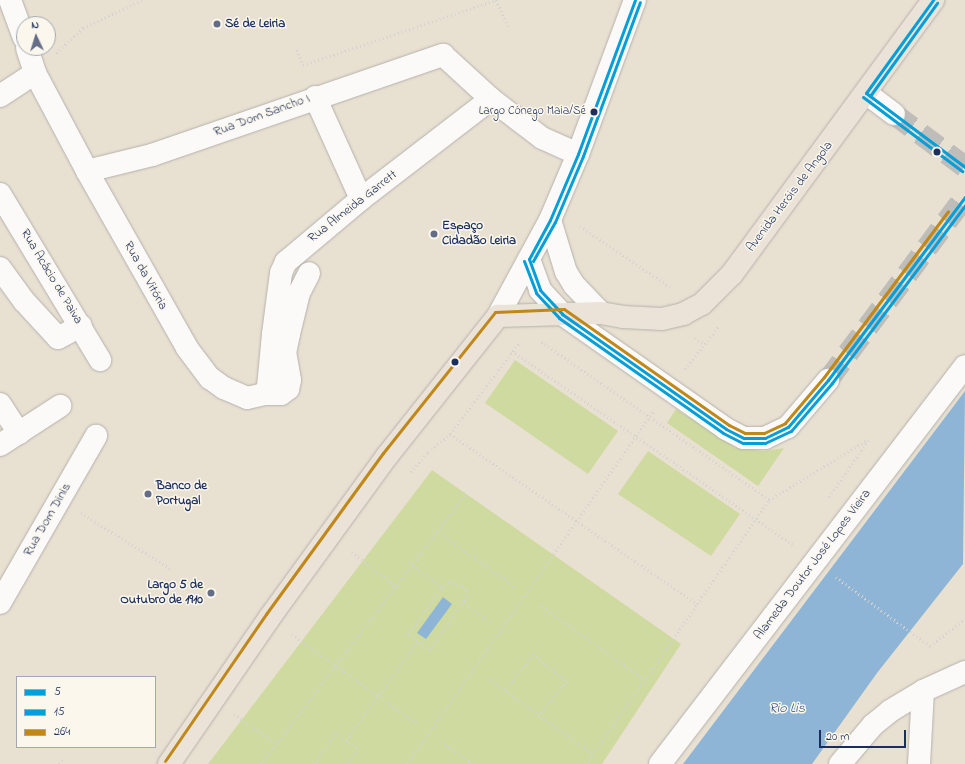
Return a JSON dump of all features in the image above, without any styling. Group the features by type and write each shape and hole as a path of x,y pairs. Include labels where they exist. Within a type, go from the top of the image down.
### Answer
{"main road":[{"name":"Avenida Heróis de Angola","path":"601,313 623,317 662,319 684,314 702,304 732,274 933,0"},
{"path":"169,764 270,617 387,456 498,316 601,313"}],"street":[{"path":"10,0 16,16"},
{"path":"498,316 550,220 578,154 635,0"},
{"name":"Rua Dom Sancho I","path":"87,171 152,155 435,56 447,55 491,99"},
{"name":"Rua da Vitória","path":"30,56 35,72 87,171 166,313 210,378 237,396 247,398 264,394"},
{"path":"0,96 35,72"},
{"path":"866,93 894,114"},
{"path":"315,97 361,200"},
{"path":"491,99 542,138 578,154"},
{"name":"Rua Almeida Garrett","path":"264,394 268,387 271,349 281,273 286,262 361,200 491,99"},
{"name":"Rua Acácio de Paiva","path":"0,194 81,326 100,360"},
{"path":"550,220 566,272 579,291 601,313"},
{"path":"529,259 540,290 562,314 726,430 744,438 765,438 788,427 828,380"},
{"path":"0,268 24,301 58,338 81,326"},
{"path":"264,394 281,394 288,389 290,380 286,353 289,334 299,293 309,273"},
{"name":"Alameda Doutor José Lopes Vieira","path":"660,764 965,366"},
{"path":"0,404 18,433"},
{"path":"0,445 60,406"},
{"name":"Rua Dom Dinis","path":"0,603 96,436"},
{"path":"840,764 873,725 890,711 923,691 965,672"},
{"path":"919,764 923,691"}],"path":[{"path":"35,72 83,28 142,0"},
{"path":"298,50 303,65 496,0 508,26"},
{"path":"576,223 670,285 674,291"},
{"path":"681,374 724,320"},
{"path":"690,334 705,344"},
{"path":"411,472 428,452 450,434 523,337"},
{"path":"540,341 769,500"},
{"path":"512,351 783,538"},
{"path":"408,764 658,405"},
{"path":"450,434 697,604"},
{"path":"586,764 769,500 869,439"},
{"path":"261,764 439,532 466,494"},
{"path":"60,501 173,570"},
{"path":"439,532 515,587"},
{"path":"352,552 396,587"},
{"path":"413,565 442,587"},
{"path":"835,576 930,646 965,619"},
{"path":"450,582 463,586 467,592 464,603 430,650 408,634 442,587 450,582"},
{"path":"464,603 491,622"},
{"path":"539,604 644,680"},
{"path":"292,634 418,725"},
{"path":"346,740 418,641"},
{"path":"505,690 533,654 567,681 540,715"},
{"path":"488,677 593,754"},
{"path":"233,713 276,743"},
{"path":"314,764 336,733 358,749 347,764"},
{"path":"442,742 473,764"},
{"path":"59,764 63,758"}],"green space":[{"path":"515,360 618,431 588,474 485,403"},
{"path":"676,409 736,448 764,451 784,448 758,486 667,423"},
{"path":"648,451 740,514 711,556 618,494"},
{"path":"432,470 681,644 602,764 208,764"}],"water":[{"name":"Rio Lis","path":"965,391 963,564 877,673 812,764 683,764"},
{"path":"443,597 452,604 426,639 417,633"}],"tunnel":[{"path":"894,114 965,167"},
{"path":"828,380 965,197"}],"transit line":[{"name":"5","path":"529,259 550,220 578,154 635,0"},
{"name":"5","path":"866,93 933,0"},
{"name":"15","path":"533,261 555,222 583,156 640,2"},
{"name":"15","path":"870,96 937,3"},
{"name":"5","path":"866,93 965,167"},
{"name":"15","path":"863,97 962,171"},
{"name":"5","path":"529,259 540,290 562,314 726,429 744,438 765,438 788,427 828,380 965,197"},
{"name":"15","path":"524,261 536,293 559,318 723,433 743,443 765,443 791,431 832,383 965,205"},
{"name":"264","path":"165,761 266,614 383,453 495,312 564,309 729,425 745,433 764,433 785,423 824,377 948,211"}],"place":[{"name":"Sé de Leiria","path":"217,24"},
{"name":"Largo Cónego Maia/Sé","path":"594,112"},
{"name":"Espaço Cidadão Leiria","path":"434,234"},
{"name":"Banco de Portugal","path":"148,494"},
{"name":"Largo 5 de Outubro de 1910","path":"211,593"}]}
